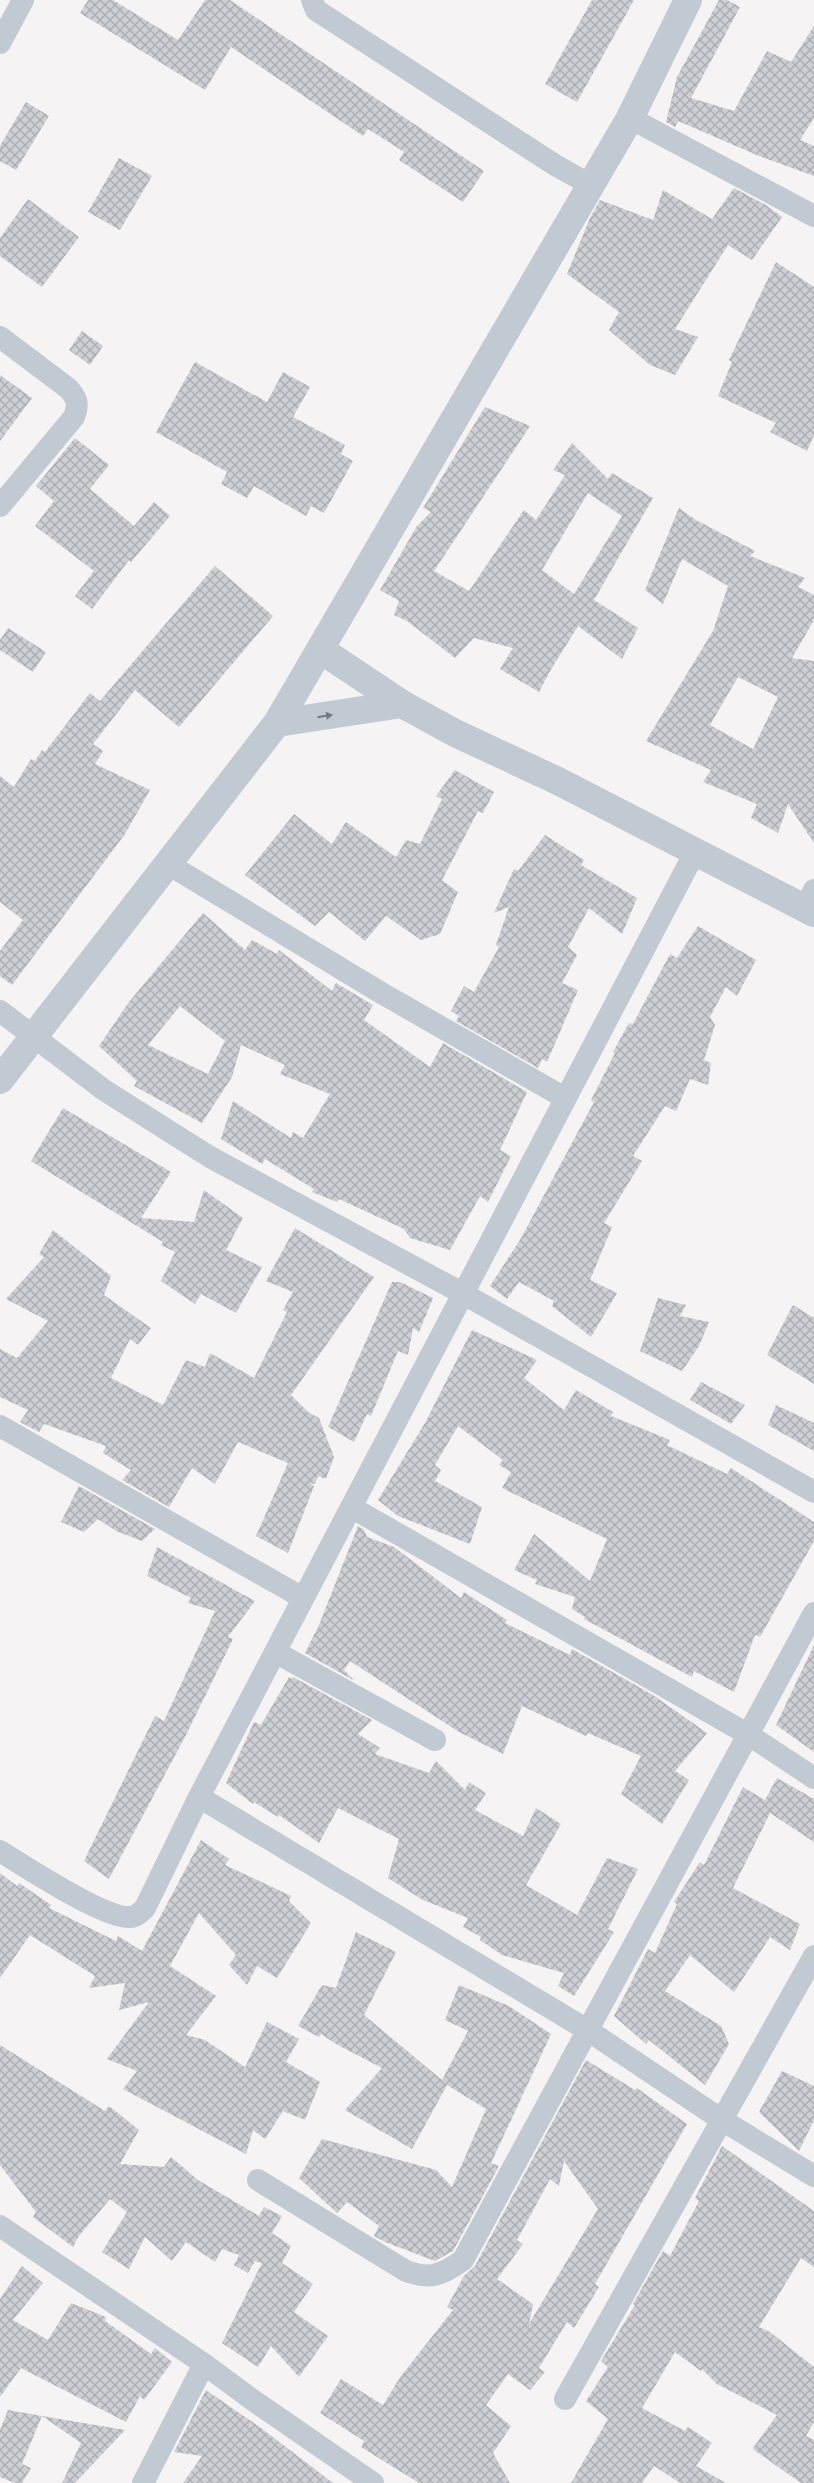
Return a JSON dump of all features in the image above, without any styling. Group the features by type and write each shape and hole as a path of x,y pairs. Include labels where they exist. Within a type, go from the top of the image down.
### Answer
{"street":[{"path":"0,43 22,0"},
{"path":"312,0 316,10 555,166 591,185"},
{"path":"0,1080 277,723 630,118 688,0"},
{"path":"630,118 814,216"},
{"path":"0,337 69,389 77,399 78,407 74,416 0,506"},
{"path":"321,650 402,704 455,733 558,780 694,852 811,904"},
{"path":"277,723 402,704"},
{"path":"0,1851 73,1895 117,1916 130,1918 140,1914 145,1908 199,1797 694,852"},
{"path":"168,864 378,991 565,1098"},
{"path":"0,1011 104,1090 210,1157 462,1293 814,1492"},
{"path":"0,1426 303,1598"},
{"path":"351,1507 749,1735 814,1778"},
{"path":"258,2180 406,2271 420,2276 444,2273 463,2260 589,2031 814,1613"},
{"path":"275,1652 435,1740"},
{"path":"199,1797 589,2031 722,2120 814,2176"},
{"path":"565,2399 814,1956"},
{"path":"0,2226 204,2364 373,2483"},
{"path":"143,2483 204,2364"}],"building":[{"path":"88,0 113,0 178,40 205,0 230,0 484,171 463,202 399,160 404,152 368,129 363,136 231,47 205,90 80,13"},
{"path":"592,0 634,0 577,102 545,84"},
{"path":"719,0 727,0 740,7 691,98 734,111 767,51 791,62 814,26 814,118 800,140 814,146 814,176 759,156 678,121 675,127 666,122 677,77"},
{"path":"26,102 49,116 16,170 0,161 0,146"},
{"path":"119,158 152,176 120,230 88,212"},
{"path":"734,188 766,205 782,217 752,260 728,245 675,329 698,337 675,375 650,365 609,330 619,312 567,274 590,218 600,200 653,220 663,190 712,219"},
{"path":"28,199 79,237 42,287 0,256 0,238"},
{"path":"776,262 814,287 814,435 807,451 770,432 776,423 718,396 732,362 729,360"},
{"path":"82,331 103,346 90,365 69,350"},
{"path":"195,362 267,402 283,372 310,387 293,417 345,445 341,454 353,461 324,513 311,506 306,516 254,486 247,498 221,484 227,472 156,432"},
{"path":"0,375 32,398 0,441"},
{"path":"485,407 530,426 434,571 469,591 524,510 536,520 565,475 553,470 572,443 608,479 612,473 653,498 594,600 638,628 622,659 578,626 539,692 500,669 513,648 474,638 455,658 407,621 394,615 399,601 380,590 417,526 431,512 423,508","holes":["588,493 622,516 574,594 542,570"]},
{"path":"75,438 109,465 90,489 134,526 154,502 170,516 131,562 129,560 92,609 75,596 94,571 35,526 54,501 36,486"},
{"path":"679,508 696,520 755,551 750,556 805,578 798,587 814,595 814,620 792,658 814,661 814,843 788,804 778,833 751,818 757,804 703,782 711,770 646,741 713,631 728,586 682,559 663,604 645,590","holes":["738,677 778,697 753,749 710,725"]},
{"path":"215,566 273,616 179,727 135,690 93,744 103,751 95,764 150,790 125,834 12,985 0,976 0,951 23,920 0,902 0,776 14,787 31,759 35,761 42,750 45,752 90,693 100,701"},
{"path":"8,628 46,652 33,672 0,650 0,640"},
{"path":"455,770 494,792 483,813 478,811 442,880 458,892 440,934 421,940 386,916 365,941 329,912 315,926 245,875 294,814 332,844 346,822 396,857 406,840 420,844 442,799 436,796"},
{"path":"545,835 584,860 581,865 637,898 622,934 589,908 568,947 577,955 562,983 578,990 547,1062 542,1059 538,1068 456,1021 459,1016 451,1011 464,986 474,992 499,947 496,945 509,907 494,913 514,869 518,871"},
{"path":"203,913 245,950 252,940 277,954 279,950 332,991 336,983 373,1005 364,1020 430,1067 443,1043 527,1092 500,1150 511,1156 488,1202 480,1196 450,1250 410,1238 404,1229 339,1199 337,1202 312,1192 314,1189 265,1159 262,1164 221,1139 233,1101 291,1138 293,1132 303,1138 330,1094 280,1074 285,1065 241,1045 232,1077 202,1123 134,1086 137,1081 99,1046 129,1002","holes":["180,1006 225,1041 208,1074 148,1045"]},
{"path":"698,926 756,960 737,996 726,987 710,1017 715,1025 704,1060 711,1063 708,1085 690,1079 676,1111 665,1106 633,1156 642,1161 604,1223 612,1227 590,1280 617,1293 591,1337 552,1306 554,1301 519,1282 507,1299 490,1286 520,1240 594,1102 591,1100 615,1053 613,1052 629,1023 633,1024 670,954 677,958"},
{"path":"63,1108 171,1172 141,1218 194,1222 204,1190 243,1218 226,1250 262,1267 236,1313 201,1294 195,1304 161,1281 175,1252 161,1245 163,1242 31,1161"},
{"path":"295,1228 374,1277 291,1395 308,1412 319,1418 334,1457 326,1479 318,1476 315,1484 310,1483 314,1486 288,1553 256,1536 288,1463 238,1442 215,1484 192,1468 169,1507 122,1480 131,1470 103,1453 106,1446 44,1424 39,1432 20,1422 28,1410 0,1397 0,1349 17,1358 48,1321 6,1299 44,1257 39,1254 53,1230 111,1276 104,1295 151,1328 138,1345 130,1339 111,1378 163,1405 186,1360 205,1367 210,1353 254,1378 287,1312 283,1310 293,1292 266,1281"},
{"path":"392,1282 400,1282 433,1298 419,1332 413,1328 408,1355 398,1351 371,1416 367,1414 354,1442 328,1427"},
{"path":"658,1298 686,1305 680,1316 709,1322 699,1346 682,1371 640,1351"},
{"path":"793,1305 814,1318 814,1384 767,1355"},
{"path":"472,1330 537,1360 524,1378 564,1410 576,1390 613,1412 611,1416 670,1440 667,1445 727,1474 731,1468 814,1522 814,1541 760,1637 755,1635 734,1692 694,1671 692,1677 584,1619 585,1617 572,1609 575,1597 535,1584 537,1580 514,1570 534,1534 590,1581 607,1539 502,1488 511,1472 499,1465 503,1460 458,1426 435,1465 441,1470 435,1481 482,1507 470,1544 398,1516 378,1500 425,1423"},
{"path":"701,1382 745,1405 731,1424 690,1400"},
{"path":"776,1405 814,1423 814,1451 768,1425"},
{"path":"79,1486 155,1529 142,1541 116,1531 98,1519 84,1532 61,1522"},
{"path":"358,1526 364,1530 367,1537 394,1547 461,1598 464,1592 507,1620 505,1623 570,1655 572,1649 653,1695 707,1733 675,1771 689,1780 662,1824 621,1794 641,1756 588,1733 586,1736 522,1706 503,1754 459,1732 350,1661 344,1670 355,1681 305,1653 319,1625"},
{"path":"157,1547 255,1601 228,1637 233,1639 186,1735 109,1879 84,1861 155,1716 164,1721 215,1611 188,1603 191,1598 147,1576"},
{"path":"814,1645 814,1752 776,1725"},
{"path":"289,1677 292,1679 293,1677 372,1720 358,1734 380,1748 375,1754 429,1773 436,1761 465,1790 469,1782 486,1793 475,1810 523,1836 536,1808 561,1824 526,1885 577,1915 607,1858 638,1869 608,1929 614,1932 574,1996 558,1986 564,1973 502,1955 480,1940 481,1937 463,1927 468,1918 423,1900 388,1878 399,1839 338,1808 319,1843 279,1815 278,1817 254,1802 253,1804 226,1783 254,1722 261,1725"},
{"path":"777,1778 814,1799 814,1842 770,1813 733,1888 800,1924 790,1950 770,1937 734,1992 690,1955 665,1991 721,2026 729,2044 705,2085 649,2040 646,2044 614,2016 648,1949 655,1953 677,1904 674,1902 700,1862 704,1865 743,1787 765,1800"},
{"path":"201,1840 229,1859 225,1865 291,1896 289,1901 311,1923 277,1978 257,1966 247,1985 229,1965 236,1955 199,1913 170,1966 216,1996 186,2035 205,2040 245,2067 267,2022 299,2039 286,2062 320,2082 305,2120 283,2111 265,2139 253,2130 246,2154 123,2089 137,2071 107,2059 149,2002 119,2010 125,1983 89,1988 95,1976 30,1935 0,1978 0,1873 17,1886 19,1883 51,1905 49,1908 116,1941 118,1936 142,1951"},
{"path":"356,1932 396,1952 364,2015 442,2080 468,2031 445,2020 459,1985 509,2006 551,2034 491,2163 499,2166 453,2251 435,2261 374,2236 379,2226 347,2202 337,2213 299,2178 322,2139 436,2170 452,2187 486,2109 447,2085 412,2149 345,2110 382,2068 321,2034 319,2037 298,2026 322,1985 336,1988"},
{"path":"0,2045 105,2111 109,2106 139,2130 120,2164 164,2167 171,2157 198,2180 259,2216 264,2207 282,2216 272,2233 291,2246 282,2263 313,2284 294,2312 328,2336 299,2377 271,2346 258,2367 222,2343 262,2263 255,2261 248,2273 234,2265 239,2255 222,2249 215,2262 186,2242 172,2261 145,2237 129,2269 102,2252 127,2212 110,2199 79,2236 73,2247 33,2217 36,2212 0,2165"},
{"path":"586,2060 635,2090 637,2088 687,2124 595,2284 599,2287 574,2328 567,2322 539,2368 545,2372 530,2390 508,2374 486,2405 511,2426 493,2453 510,2483 419,2483 361,2447 364,2441 320,2413 341,2379 383,2405 401,2376 453,2310 447,2307 464,2276 475,2266","holes":["564,2161 598,2209 529,2324 533,2304 497,2279 523,2244 517,2240 550,2179 559,2186"]},
{"path":"782,2071 814,2086 814,2120 799,2151 759,2112"},
{"path":"722,2146 814,2211 814,2267 801,2258 759,2327 770,2332 814,2367 814,2422 806,2436 814,2440 814,2483 801,2483 754,2450 753,2448 777,2415 717,2384 702,2369 701,2371 675,2352 642,2408 685,2431 688,2427 712,2443 696,2466 726,2483 680,2483 654,2466 642,2483 571,2483 608,2419 586,2401 608,2367 601,2361 635,2305 633,2304 663,2251 670,2256 699,2201 695,2198"},
{"path":"22,2266 43,2283 13,2320 48,2340 71,2303 106,2317 105,2321 151,2354 155,2348 172,2362 144,2400 140,2396 126,2422 21,2368 0,2397 0,2299"},
{"path":"206,2390 261,2428 333,2483 183,2483 202,2456 174,2452"},
{"path":"8,2410 42,2416 22,2464 31,2468 22,2483 15,2483 0,2477 0,2430"},
{"path":"42,2416 125,2430 75,2483 62,2483 81,2443"}]}
